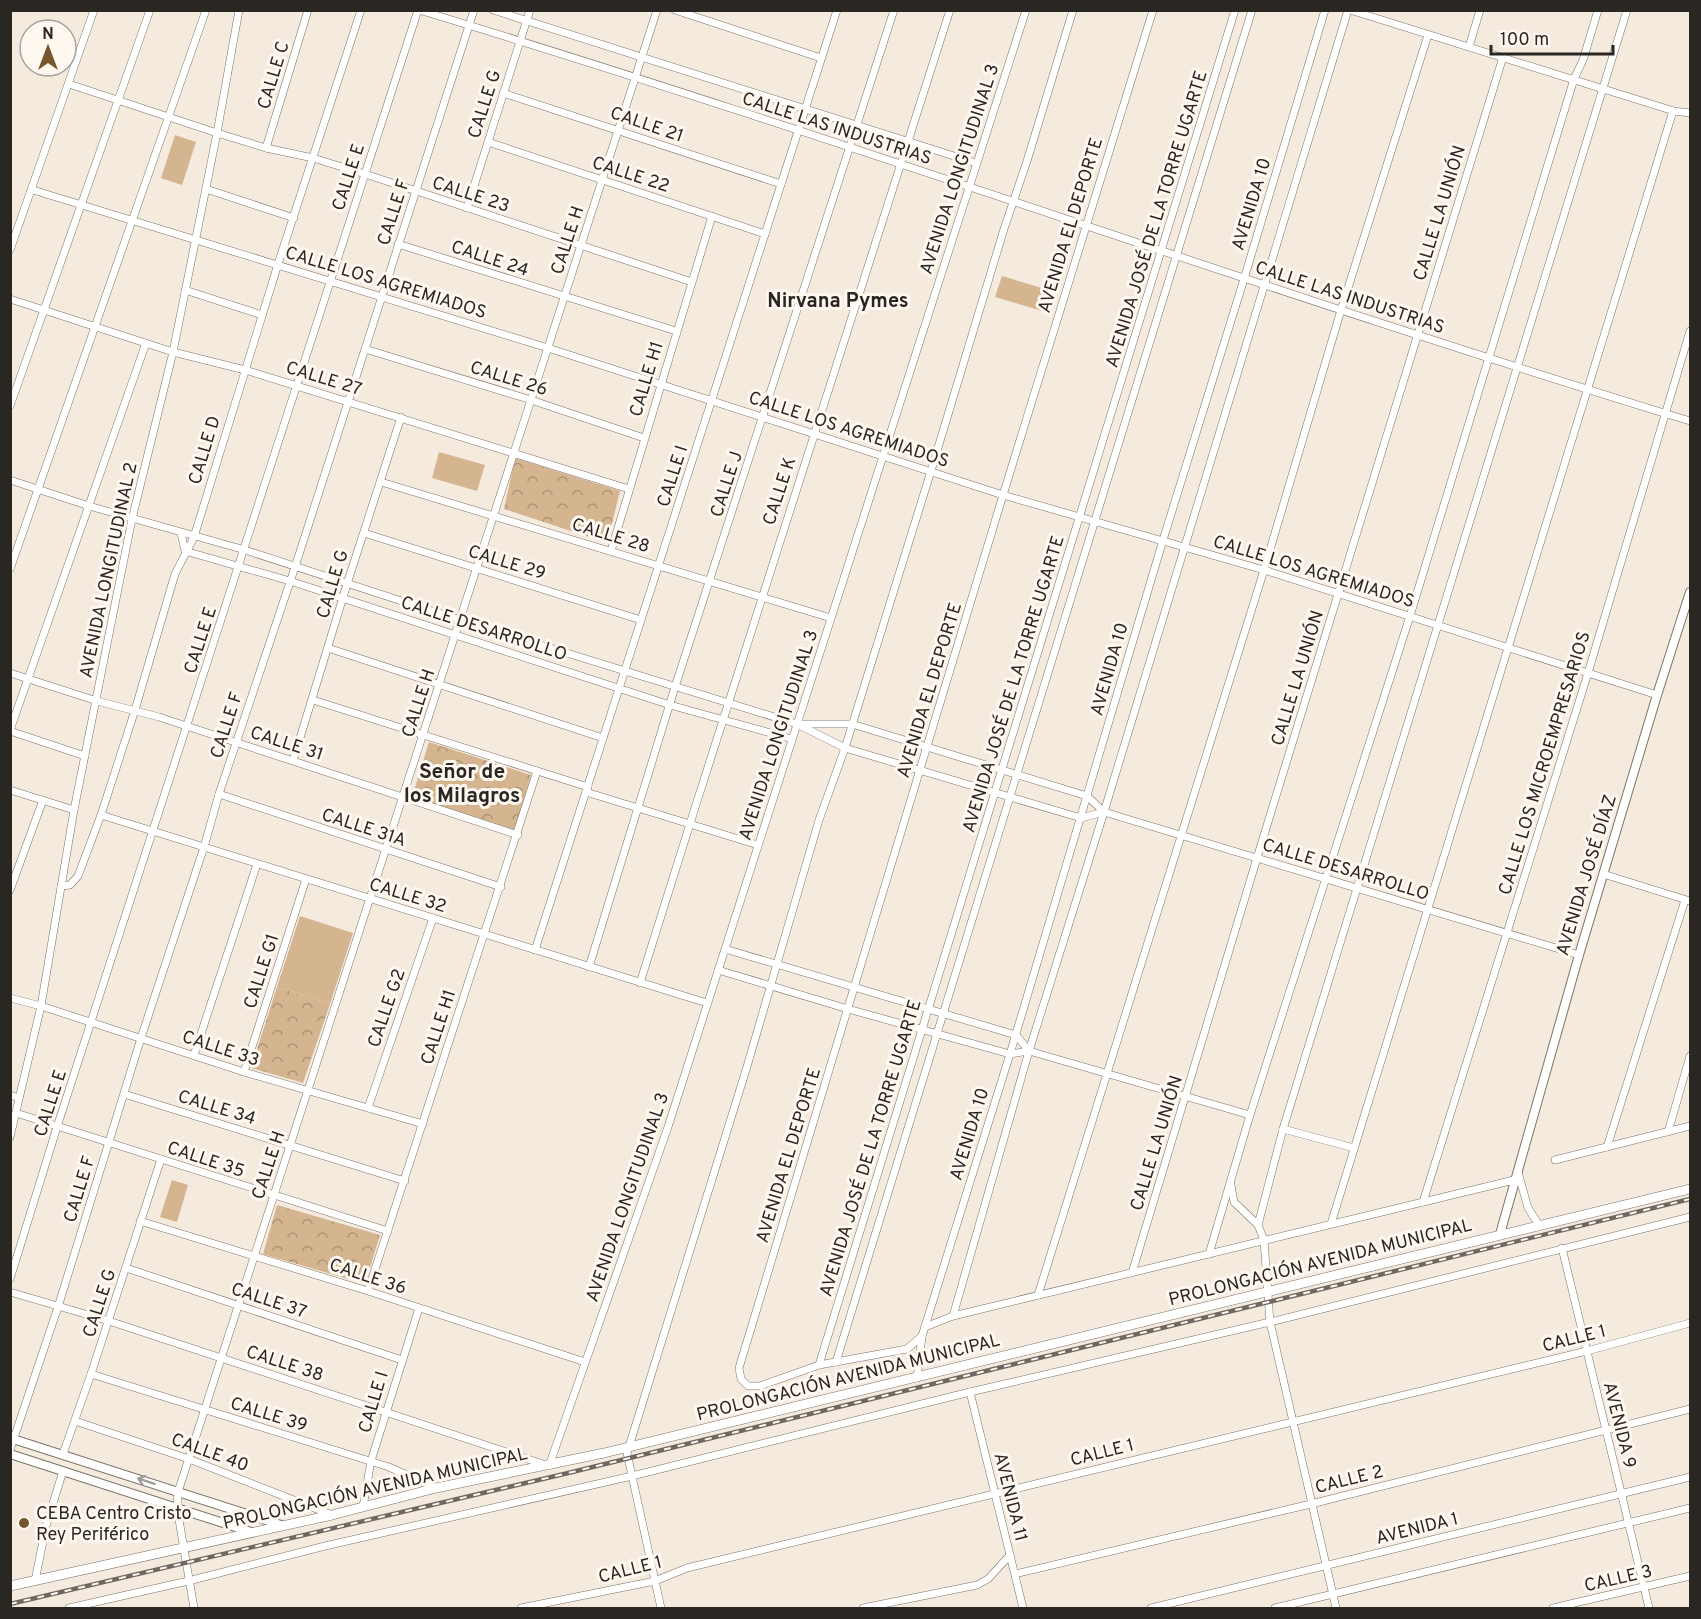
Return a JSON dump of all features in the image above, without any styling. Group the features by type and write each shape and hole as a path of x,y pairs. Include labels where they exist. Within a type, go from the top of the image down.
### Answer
{"main road":[{"name":"PROLONGACIÓN AVENIDA MUNICIPAL","path":"10,1586 332,1515 436,1488 549,1466 630,1447 1690,1189"}],"street":[{"path":"10,250 33,190 94,10"},
{"path":"10,406 150,10"},
{"path":"10,569 207,10"},
{"name":"AVENIDA LONGITUDINAL 2","path":"10,1137 41,1006 74,810 132,519 173,352 218,133 239,10"},
{"name":"CALLE C","path":"266,148 308,10"},
{"name":"CALLE D","path":"61,886 70,885 78,876 101,815 175,574 194,537 278,264 361,10"},
{"name":"CALLE LAS INDUSTRIAS","path":"418,10 636,78 1518,369 1690,421"},
{"name":"CALLE E","path":"10,1279 418,10"},
{"name":"CALLE F","path":"10,1452 58,1307 219,794 295,567 474,10"},
{"name":"CALLE LAS INDUSTRIAS","path":"493,10 976,163"},
{"name":"CALLE G","path":"467,208 530,10"},
{"name":"CALLE H","path":"194,1608 177,1508 178,1492 657,10"},
{"path":"675,10 822,58"},
{"name":"CALLE I","path":"535,950 837,10"},
{"name":"CALLE J","path":"589,967 675,687 894,10"},
{"name":"CALLE K","path":"640,982 727,703 950,10"},
{"name":"AVENIDA LONGITUDINAL 3","path":"549,1466 668,1127 1026,10"},
{"path":"661,1608 627,1454 771,986 819,820 852,724 1073,10"},
{"name":"AVENIDA EL DEPORTE","path":"819,1365 760,1386 748,1386 741,1380 739,1368 1085,226 1153,10"},
{"name":"AVENIDA JOSÉ DE LA TORRE UGARTE","path":"819,1365 1235,10"},
{"name":"AVENIDA JOSÉ DE LA TORRE UGARTE","path":"836,1362 1252,10"},
{"name":"AVENIDA 10","path":"917,1378 922,1336 1016,1035 1163,540 1325,10"},
{"path":"1349,10 1690,115"},
{"name":"AVENIDA 10","path":"953,1316 1029,1051 1349,10"},
{"path":"1469,47 1480,10"},
{"path":"1209,1254 1250,1115 1410,616 1574,79 1583,60 1598,10"},
{"path":"1258,1226 1282,1129 1627,10"},
{"path":"1038,1295 1428,34"},
{"name":"CALLE LA UNIÓN","path":"1132,1273 1503,57"},
{"name":"CALLE 23","path":"69,84 266,148 313,158 365,174 692,282"},
{"name":"CALLE 21","path":"503,93 619,129 781,184"},
{"path":"1331,1224 1673,111"},
{"name":"CALLE 22","path":"488,142 765,234"},
{"path":"206,189 294,218"},
{"name":"CALLE LOS AGREMIADOS","path":"33,190 660,383 1003,495 1264,570 1657,695"},
{"name":"CALLE H1","path":"610,550 712,216"},
{"name":"CALLE 24","path":"399,244 564,298 676,331"},
{"path":"185,290 262,315"},
{"name":"CALLE 27","path":"10,299 173,352 245,370 629,489"},
{"name":"CALLE LOS MICROEMPRESARIOS","path":"1423,1202 1588,673 1690,331"},
{"path":"85,756 10,731 146,343"},
{"name":"CALLE 26","path":"365,349 531,400 644,438"},
{"name":"CALLE G","path":"293,761 401,417"},
{"name":"CALLE DESARROLLO","path":"10,480 132,519 245,550 460,620 797,724 844,748 1081,818"},
{"name":"CALLE 28","path":"381,482 831,618"},
{"path":"181,533 185,551"},
{"name":"CALLE 29","path":"364,533 641,620"},
{"name":"CALLE DESARROLLO","path":"185,551 290,581 670,705 792,739"},
{"name":"AVENIDA JOSÉ DÍAZ","path":"1500,1234 1579,955 1657,695 1689,602 1690,592"},
{"path":"328,648 603,738"},
{"name":"CALLE 31","path":"10,673 236,742 518,835"},
{"path":"313,700 537,771 638,808 758,845"},
{"name":"CALLE DESARROLLO","path":"797,724 852,724 927,746 1087,796 1104,812 1579,955"},
{"name":"CALLE H1","path":"368,1291 537,771"},
{"path":"10,790 74,810"},
{"name":"CALLE 31A","path":"219,794 501,887"},
{"path":"10,890 43,800"},
{"path":"1081,818 1104,812"},
{"name":"CALLE 32","path":"101,815 706,1003"},
{"path":"194,1056 257,864"},
{"path":"1603,874 1688,901 1607,1147"},
{"name":"CALLE G1","path":"244,1072 306,879"},
{"name":"CALLE G2","path":"368,1108 433,918"},
{"path":"725,949 1016,1035 1029,1051"},
{"path":"718,969 848,1009 1010,1054 1029,1051 1250,1115"},
{"name":"CALLE 33","path":"10,998 92,1022 244,1072 423,1124"},
{"path":"1668,1132 1690,1056"},
{"name":"CALLE 34","path":"124,1094 405,1181"},
{"path":"10,1095 19,1098"},
{"name":"CALLE 35","path":"16,1113 388,1231"},
{"path":"1556,1160 1690,1126"},
{"path":"1282,1129 1354,1148"},
{"name":"CALLE G","path":"63,1454 92,1374 160,1159"},
{"path":"1518,1170 1528,1208 1539,1225"},
{"path":"926,1327 953,1316 1514,1180"},
{"path":"1230,1183 1234,1202 1258,1226 1264,1240 1270,1322 1336,1608"},
{"path":"69,1608 189,1581 324,1546 632,1476 970,1392 1270,1322 1690,1217"},
{"name":"CALLE 36","path":"141,1221 368,1291 585,1362"},
{"name":"AVENIDA 9","path":"1562,1248 1650,1608"},
{"name":"CALLE 37","path":"126,1269 402,1360"},
{"name":"CALLE 38","path":"10,1292 109,1321 549,1466"},
{"name":"CALLE I","path":"363,1507 371,1461 419,1308"},
{"name":"CALLE 1","path":"521,1608 655,1581 687,1568 1587,1351 1690,1323"},
{"path":"819,1365 907,1350 922,1336"},
{"name":"CALLE 39","path":"92,1374 371,1461 436,1488"},
{"name":"AVENIDA 11","path":"970,1392 1023,1608"},
{"name":"CALLE 2","path":"1014,1574 1311,1504 1690,1409"},
{"name":"CALLE 40","path":"75,1421 189,1459 332,1515"},
{"path":"13,1438 281,1525"},
{"path":"10,1452 250,1532"},
{"path":"35,1581 46,1526 63,1471"},
{"name":"AVENIDA 1","path":"1151,1608 1690,1477"},
{"path":"1275,1608 1690,1508"},
{"path":"863,1608 977,1585 988,1579 1010,1555"},
{"name":"CALLE 3","path":"1553,1608 1690,1576"}],"green space":[{"path":"175,135 196,142 182,185 161,178"},
{"path":"1002,276 1055,292 1049,313 995,297"},
{"path":"439,452 485,465 477,491 432,478"},
{"path":"515,458 620,491 607,543 504,509"},
{"path":"429,742 531,775 515,830 412,797"},
{"path":"300,916 353,933 330,1004 277,987"},
{"path":"277,987 330,1004 303,1083 251,1068"},
{"path":"172,1180 188,1185 177,1222 160,1217"},
{"path":"277,1205 380,1235 365,1284 263,1254"}],"railway":[{"path":"10,1604 564,1474 1690,1199"}],"place":[{"name":"CEBA Centro Cristo Rey Periférico","path":"24,1523"}],"district":[{"name":"Nirvana Pymes","path":"838,300"},
{"name":"Señor de los Milagros","path":"462,783"}]}
